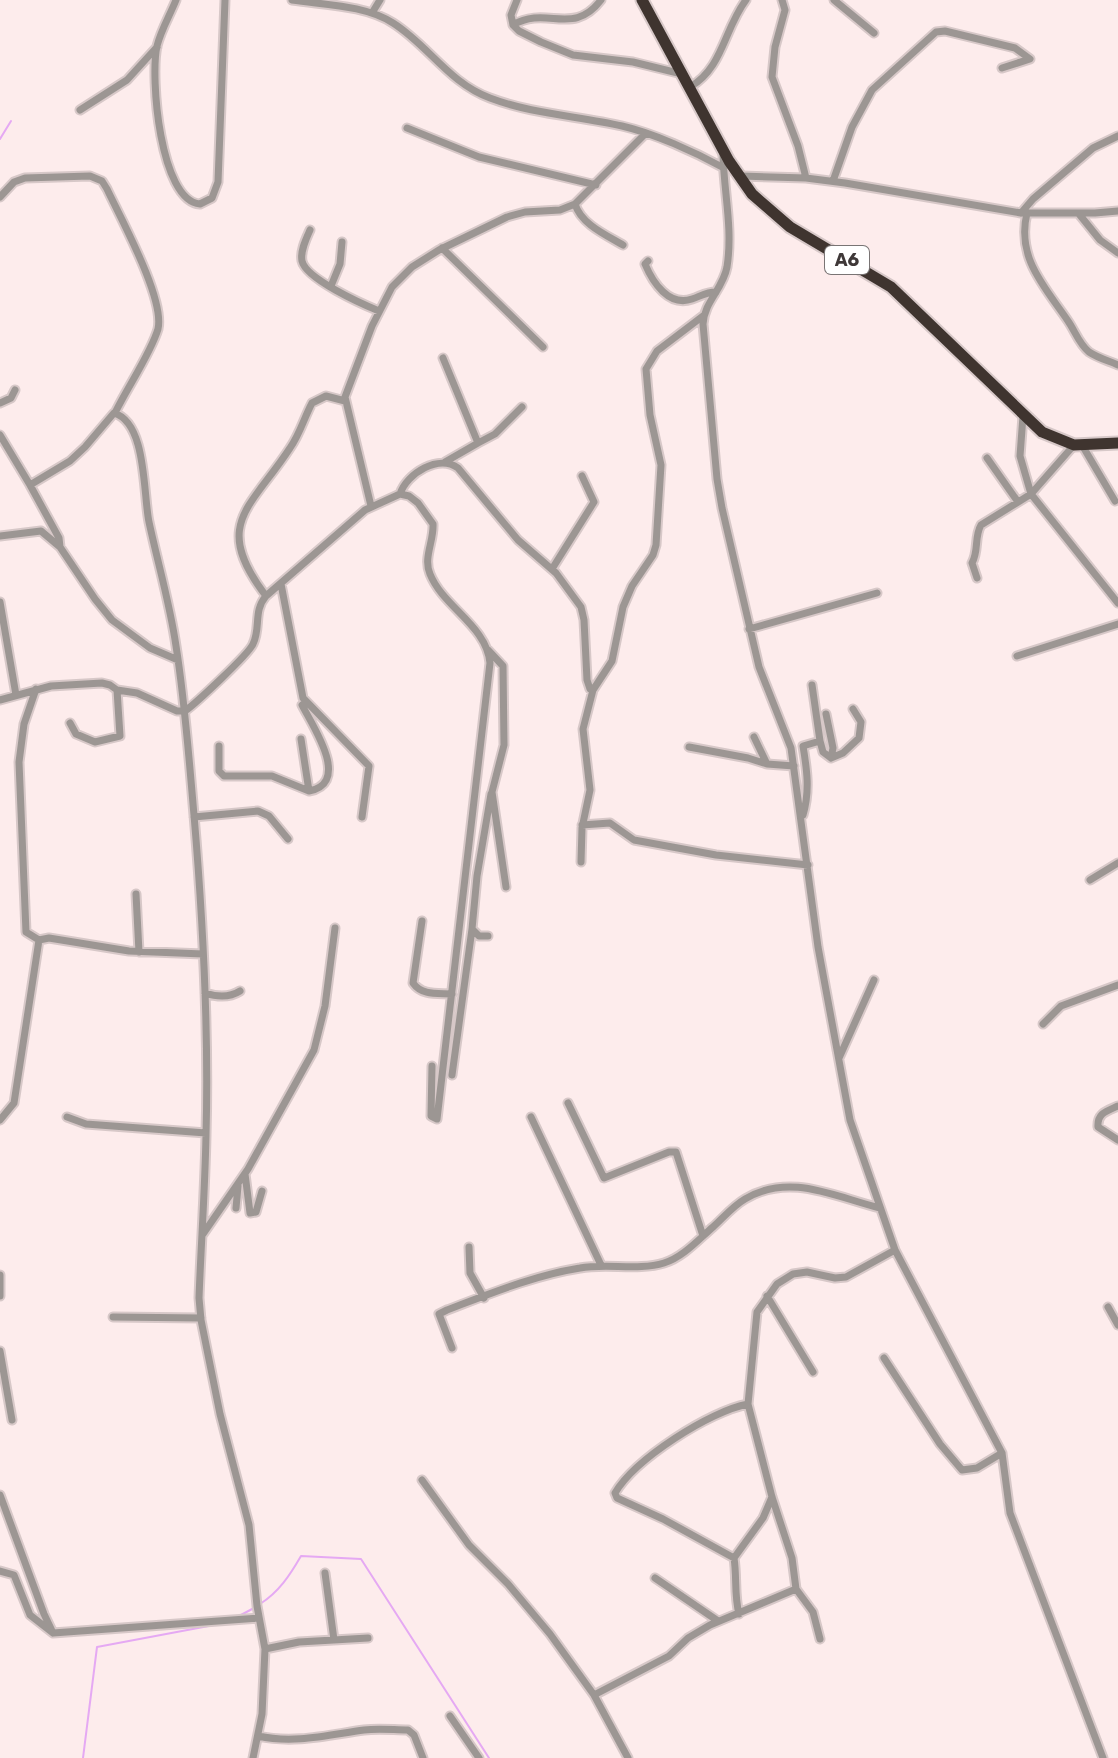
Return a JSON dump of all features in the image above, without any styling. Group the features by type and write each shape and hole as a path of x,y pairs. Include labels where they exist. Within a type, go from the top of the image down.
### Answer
{"highway":[{"name":"A6","path":"642,0 723,151 761,204 790,227 875,275 899,294 1023,416 1049,436 1078,445 1118,443"}],"street":[{"path":"80,110 127,80 157,47 176,0"},
{"path":"157,47 157,121 161,138 182,194 190,202 203,204 212,198 218,182 225,0"},
{"path":"292,0 372,13 402,29 449,73 488,98 520,107 621,125 724,168"},
{"path":"372,13 380,0"},
{"path":"517,0 511,15 513,25 532,38 573,55 633,62 682,74"},
{"path":"513,25 537,16 561,21 577,20 587,15 601,0"},
{"path":"690,87 711,71 732,22 746,0"},
{"path":"782,0 785,10 773,58 772,77 798,146 806,178"},
{"path":"834,0 874,33"},
{"path":"833,181 852,127 872,90 936,32 945,31 1015,48 1030,59 1002,68"},
{"path":"407,128 479,157 596,185"},
{"path":"371,506 345,401 347,385 379,311 396,281 442,248 518,213 552,211 575,204 646,133"},
{"path":"1118,136 1093,148 1038,195 1024,213 1026,249 1037,279 1083,345 1091,353 1118,365"},
{"path":"581,862 582,825 590,790 583,729 593,690 615,655 623,607 632,586 652,558 656,545 661,465 650,415 646,369 657,351 703,316 724,277 729,249 729,205 723,151"},
{"path":"0,197 14,182 25,178 90,176 99,179 107,189 154,294 159,312 155,336 115,413 70,461 30,485"},
{"path":"739,176 833,181 1024,213 1118,211"},
{"path":"575,204 577,212 597,230 623,245"},
{"path":"1079,214 1100,240 1118,253"},
{"path":"310,230 303,249 303,263 310,272 379,311"},
{"path":"331,286 340,264 342,242"},
{"path":"442,248 543,347"},
{"path":"648,261 645,264 650,275 669,298 680,302 705,292 716,292"},
{"path":"703,316 717,479 749,629 767,690 791,748 818,947 850,1120 895,1250 1002,1453 1010,1513 1103,1758"},
{"path":"443,358 478,443"},
{"path":"0,403 11,398 15,390"},
{"path":"266,596 243,560 240,532 246,509 291,447 314,401 326,396 345,401"},
{"path":"400,494 402,486 410,478 495,434 522,407"},
{"path":"115,413 130,425 139,445 145,501 166,592 185,711 205,993 206,1133 201,1318 227,1443 249,1525 258,1615 265,1649 262,1714 253,1758"},
{"path":"1023,416 1020,456 1031,494 1118,603"},
{"path":"0,435 59,538 60,547"},
{"path":"977,578 972,563 977,553 977,532 981,525 1031,494 1078,445 1115,501"},
{"path":"987,458 1018,502"},
{"path":"444,462 458,468 518,540 552,569 570,590 583,611 587,680 593,690"},
{"path":"552,569 594,502 582,476"},
{"path":"185,711 248,652 256,635 258,609 266,596 371,506 400,494 409,496 429,517 433,528 427,560 429,573 503,666 504,745 482,842 452,1075"},
{"path":"0,536 41,531 60,547 112,620 150,648 178,660"},
{"path":"281,584 303,698 369,766 362,817"},
{"path":"749,629 877,593"},
{"path":"0,602 16,695"},
{"path":"1017,656 1118,624"},
{"path":"432,1066 431,1116 437,1119 490,678 487,648"},
{"path":"0,700 36,689 90,682 137,693 171,709 185,711"},
{"path":"812,685 820,741 823,752 831,758"},
{"path":"36,689 24,724 19,762 26,932 39,940 49,938 139,952 203,954"},
{"path":"70,723 76,734 95,742 120,736 117,690"},
{"path":"219,746 219,771 224,776 272,776 309,791 323,786 327,758 320,734 302,705 306,702"},
{"path":"831,758 843,753 859,738 861,722 853,709"},
{"path":"826,714 833,748 831,758"},
{"path":"754,737 767,764"},
{"path":"301,739 309,791"},
{"path":"802,817 807,801 808,774 803,746 820,741"},
{"path":"689,747 767,764 794,766"},
{"path":"492,792 506,887"},
{"path":"194,817 258,811 269,816 288,839"},
{"path":"582,825 610,823 634,840 716,855 808,865"},
{"path":"1090,880 1118,863"},
{"path":"136,894 139,952"},
{"path":"422,921 413,983 416,988 433,994 452,994"},
{"path":"202,1236 245,1174 314,1050 325,1006 335,928"},
{"path":"472,929 479,936 488,936"},
{"path":"0,1120 14,1103 39,940"},
{"path":"838,1060 874,980"},
{"path":"1043,1024 1061,1006 1118,985"},
{"path":"205,993 219,996 240,991"},
{"path":"568,1103 604,1178 676,1152 703,1236"},
{"path":"1118,1106 1100,1114 1097,1120 1098,1127 1118,1140"},
{"path":"67,1117 86,1124 206,1133"},
{"path":"531,1117 601,1265"},
{"path":"245,1174 250,1213 256,1212 262,1191"},
{"path":"236,1208 238,1184"},
{"path":"452,1348 439,1314 551,1273 601,1265 652,1266 667,1263 745,1199 769,1190 800,1187 823,1189 880,1208"},
{"path":"469,1247 470,1273 484,1298"},
{"path":"820,1639 813,1612 796,1589 792,1558 772,1497 748,1404 757,1312 777,1284 793,1274 807,1272 846,1277 895,1250"},
{"path":"0,1275 0,1296"},
{"path":"767,1296 813,1372"},
{"path":"1108,1307 1118,1325"},
{"path":"113,1317 201,1318"},
{"path":"0,1351 12,1420"},
{"path":"884,1358 940,1444 962,1470 972,1470 1002,1453"},
{"path":"734,1558 617,1498 615,1493 624,1478 648,1456 726,1409 748,1404"},
{"path":"422,1480 469,1545 508,1584 550,1634 594,1695 628,1758"},
{"path":"0,1495 53,1633"},
{"path":"739,1614 735,1598 737,1579 734,1558 763,1518 772,1497"},
{"path":"0,1571 14,1575 30,1615 53,1633 258,1615"},
{"path":"325,1573 334,1640"},
{"path":"655,1578 718,1621"},
{"path":"594,1695 669,1656 688,1638 718,1621 796,1589"},
{"path":"265,1649 368,1638"},
{"path":"450,1716 479,1758"},
{"path":"258,1736 277,1740 319,1738 365,1730 408,1730 414,1735 423,1758"}],"waterway":[{"path":"0,139 11,121"},
{"path":"260,1604 284,1583 301,1556 361,1559 489,1758"},
{"path":"239,1616 254,1608"},
{"path":"83,1758 97,1647 214,1625"}]}
